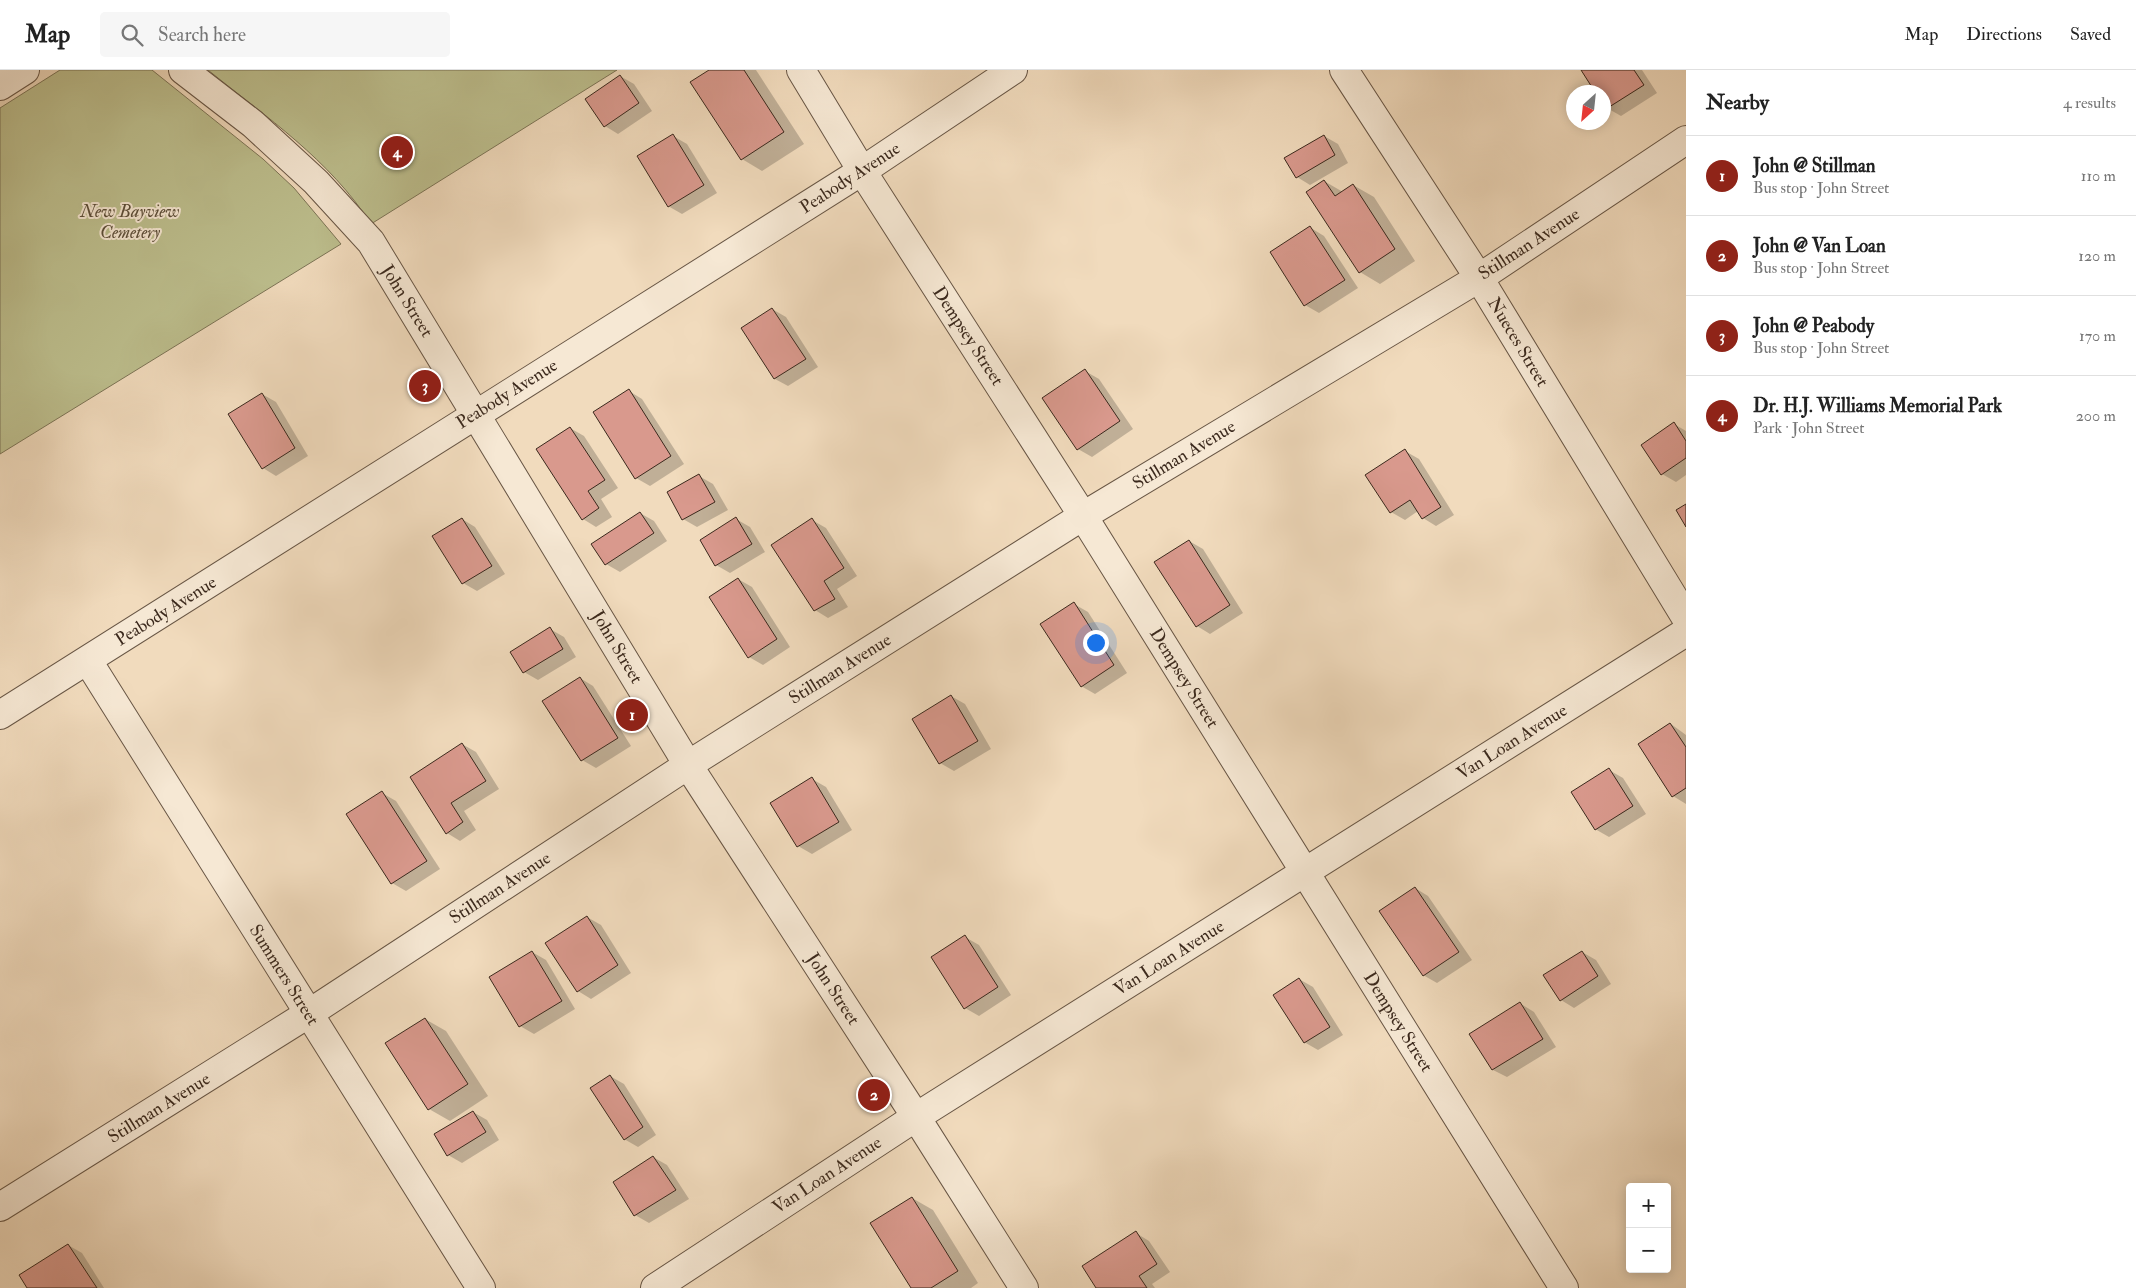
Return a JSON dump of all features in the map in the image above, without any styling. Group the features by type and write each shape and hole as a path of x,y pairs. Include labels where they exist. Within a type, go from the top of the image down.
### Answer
{"street":[{"path":"0,86 25,70"},
{"name":"John Street","path":"184,70 253,124 316,182 371,242 688,765 916,1117 1024,1288"},
{"name":"Dempsey Street","path":"801,70 862,171 1083,516 1564,1288"},
{"name":"Peabody Avenue","path":"0,715 862,171 1013,70"},
{"name":"Nueces Street","path":"1344,70 1478,278 1686,618"},
{"name":"Stillman Avenue","path":"0,1208 308,1014 688,765 1083,516 1478,278 1686,140"},
{"name":"Van Loan Avenue","path":"655,1288 916,1117 1686,632"},
{"name":"Summers Street","path":"88,661 481,1288"}],"green space":[{"name":"New Bayview Cemetery","path":"60,70 152,70 263,159 294,188 341,244 0,454 0,108"},
{"path":"208,70 617,70 371,224 355,201 317,160"}],"building":[{"path":"709,70 744,70 784,132 741,160 690,82"},
{"path":"1581,70 1634,70 1644,85 1611,106 1611,85 1591,85"},
{"path":"620,75 639,103 604,127 585,99"},
{"path":"673,134 704,185 668,207 637,156"},
{"path":"1324,135 1335,155 1296,178 1284,158"},
{"path":"1324,180 1335,196 1353,184 1395,249 1359,273 1306,192"},
{"path":"1310,226 1345,280 1304,306 1270,252"},
{"path":"772,308 806,359 774,379 741,328"},
{"path":"1085,369 1120,421 1077,450 1042,398"},
{"path":"629,389 671,456 635,479 593,412"},
{"path":"262,393 295,448 262,469 228,414"},
{"path":"1674,422 1686,441 1686,458 1661,475 1641,445"},
{"path":"570,427 605,480 588,491 599,508 582,520 536,449"},
{"path":"1405,449 1441,507 1422,519 1410,500 1390,513 1365,475"},
{"path":"699,474 715,502 682,520 667,492"},
{"path":"1686,504 1686,527 1676,510"},
{"path":"640,512 654,533 605,565 591,544"},
{"path":"736,517 752,544 715,566 700,540"},
{"path":"462,518 492,566 462,584 432,536"},
{"path":"812,518 844,568 824,581 835,599 814,611 771,545"},
{"path":"1189,540 1230,605 1196,627 1154,562"},
{"path":"738,578 777,639 748,658 709,597"},
{"path":"1074,602 1114,665 1081,687 1040,624"},
{"path":"550,627 563,649 523,673 510,652"},
{"path":"580,677 618,738 581,761 542,701"},
{"path":"951,695 978,741 939,764 912,719"},
{"path":"1670,723 1686,747 1686,788 1672,797 1638,744"},
{"path":"462,743 486,781 451,803 463,822 446,834 410,777"},
{"path":"1609,768 1633,806 1595,830 1571,792"},
{"path":"812,777 839,822 797,847 770,803"},
{"path":"382,791 427,861 391,884 346,814"},
{"path":"1415,887 1459,952 1423,976 1379,911"},
{"path":"587,916 618,965 577,992 545,943"},
{"path":"965,935 998,987 964,1009 931,957"},
{"path":"532,951 562,1001 519,1027 489,977"},
{"path":"1582,951 1598,976 1560,1001 1543,975"},
{"path":"1299,978 1330,1027 1304,1043 1273,995"},
{"path":"1520,1002 1543,1039 1492,1070 1469,1034"},
{"path":"425,1018 468,1084 428,1110 385,1043"},
{"path":"610,1075 643,1127 624,1140 590,1088"},
{"path":"473,1111 486,1132 447,1156 434,1134"},
{"path":"653,1156 676,1190 634,1216 613,1182"},
{"path":"912,1197 958,1271 931,1288 911,1288 870,1223"},
{"path":"1136,1231 1157,1264 1139,1276 1147,1288 1096,1288 1082,1266"},
{"path":"68,1244 97,1288 27,1288 19,1275"}],"place":[{"name":"Dr. H.J. Williams Memorial Park","path":"397,152"},
{"name":"John @ Peabody","path":"425,386"},
{"name":"John @ Stillman","path":"632,715"},
{"name":"John @ Van Loan","path":"874,1095"}]}
